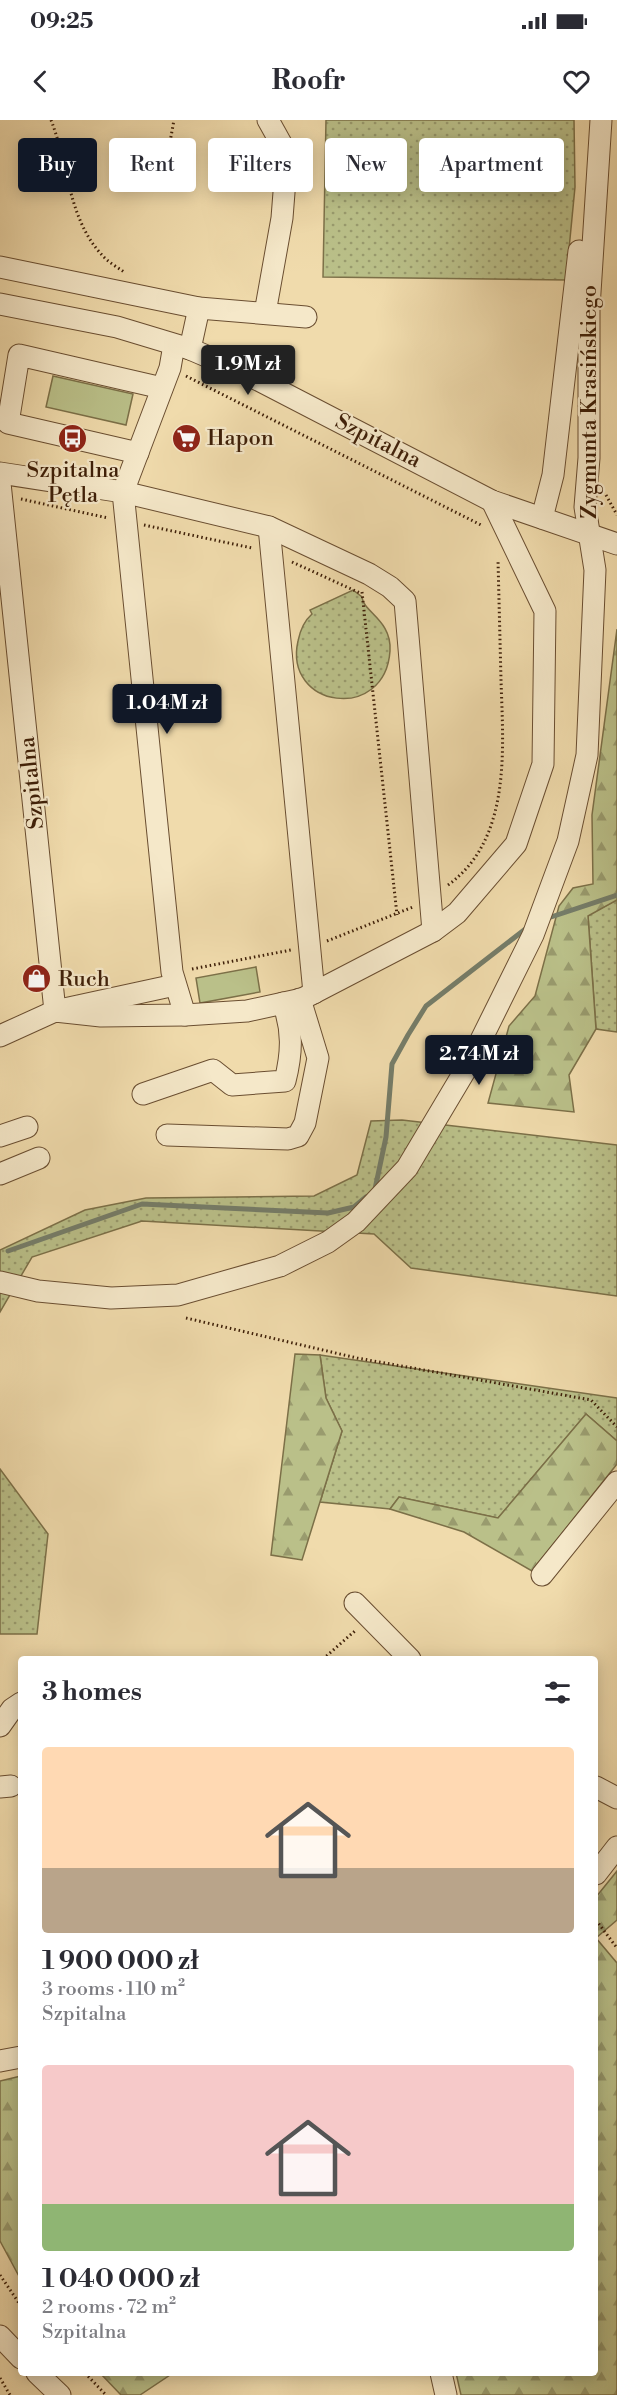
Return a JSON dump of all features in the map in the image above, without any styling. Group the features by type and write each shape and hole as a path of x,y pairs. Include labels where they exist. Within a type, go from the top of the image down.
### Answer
{"street":[{"path":"265,314 282,218 287,154 268,120"},
{"name":"Zygmunta Krasińskiego","path":"0,1281 38,1291 111,1298 178,1295 280,1266 328,1242 356,1222 407,1168 469,1064 533,934 568,841 587,755 596,570 585,507 589,458 589,308 601,120"},
{"path":"542,518 553,475 586,190"},
{"path":"0,267 199,308 306,317"},
{"name":"Szpitalna","path":"0,304 117,327 182,347 239,370 492,501 617,544"},
{"path":"185,1015 173,979 123,492 162,388 199,308"},
{"path":"138,453 8,423 19,355 162,388"},
{"path":"0,473 123,492 269,527 369,574 390,587 405,601 433,931"},
{"name":"Szpitalna","path":"1,489 55,1011"},
{"path":"55,1011 101,1016 185,1015 248,1011 299,998 433,931 457,913 516,844 543,764 545,610 492,501"},
{"path":"143,1094 213,1070 232,1085 285,1081 291,1058 291,1024 310,947 269,527"},
{"path":"0,1036 55,1011 173,979"},
{"path":"167,1135 288,1139 297,1136 305,1123 318,1058 299,998"},
{"path":"0,1136 27,1127"},
{"path":"0,1174 39,1158"},
{"path":"542,1575 617,1482"},
{"path":"355,1603 407,1656"},
{"path":"0,1726 12,1709 18,1705"},
{"path":"598,1788 617,1798"},
{"path":"598,1871 617,1847"},
{"path":"0,2061 18,2058"},
{"path":"40,2376 60,2395"},
{"path":"442,2376 446,2395"}],"path":[{"path":"51,120 67,181 85,228 102,255 126,274"},
{"path":"171,138 174,120"},
{"path":"200,383 488,529"},
{"path":"1,489 126,522 272,552 361,594"},
{"path":"173,979 310,947 397,915 430,899 462,875 487,837 497,802 503,764 498,556"},
{"path":"369,574 361,594 397,915"},
{"path":"186,1318 357,1358 591,1400 617,1427"},
{"path":"326,1656 370,1618"},
{"path":"598,1923 617,1948"},
{"path":"0,2275 18,2302"},
{"path":"88,2376 106,2395"},
{"path":"0,2378 10,2395"}],"green space":[{"path":"326,120 574,120 575,187 566,280 323,277 325,172 325,192 407,192 407,138 326,138"},
{"path":"53,376 133,394 126,425 46,407"},
{"path":"353,590 362,597 387,632 390,651 384,674 371,689 355,697 336,698 319,693 305,681 297,664 298,641 303,626 312,614 310,610"},
{"path":"617,629 617,900 588,916 596,1029 569,1075 574,1112 488,1103 509,1026 535,996 559,906 573,888 593,884 592,815"},
{"path":"617,900 617,1032 596,1029 588,915"},
{"path":"256,967 260,992 200,1003 196,978"},
{"path":"402,1120 617,1145 617,1296 411,1268 374,1234 142,1221 32,1257 0,1312 0,1250 85,1210 146,1198 314,1196 357,1175 371,1121"},
{"path":"295,1354 320,1355 326,1398 342,1431 302,1560 271,1555"},
{"path":"320,1355 617,1398 617,1441 586,1414 498,1518 399,1497 390,1509 320,1502 342,1431 326,1398"},
{"path":"586,1414 617,1441 617,1464 532,1571 464,1532 390,1509 399,1497 498,1518"},
{"path":"0,1469 48,1534 37,1634 0,1634"},
{"path":"617,1871 617,1920 598,1936 598,1895"},
{"path":"598,1940 617,1963 617,2395 461,2395 457,2376 598,2376"},
{"path":"18,2077 18,2274 0,2241 0,2081"},
{"path":"103,2376 168,2376 140,2395 121,2395"}],"waterway":[{"path":"545,919 617,895"},
{"path":"375,1189 386,1137 392,1064 408,1035 426,1006 528,927"},
{"path":"8,1251 142,1204 328,1213 354,1207 366,1197"}],"place":[{"name":"Szpitalna Pętla","path":"73,438"},
{"name":"Hapon","path":"186,438"},
{"name":"Ruch","path":"37,979"}]}
